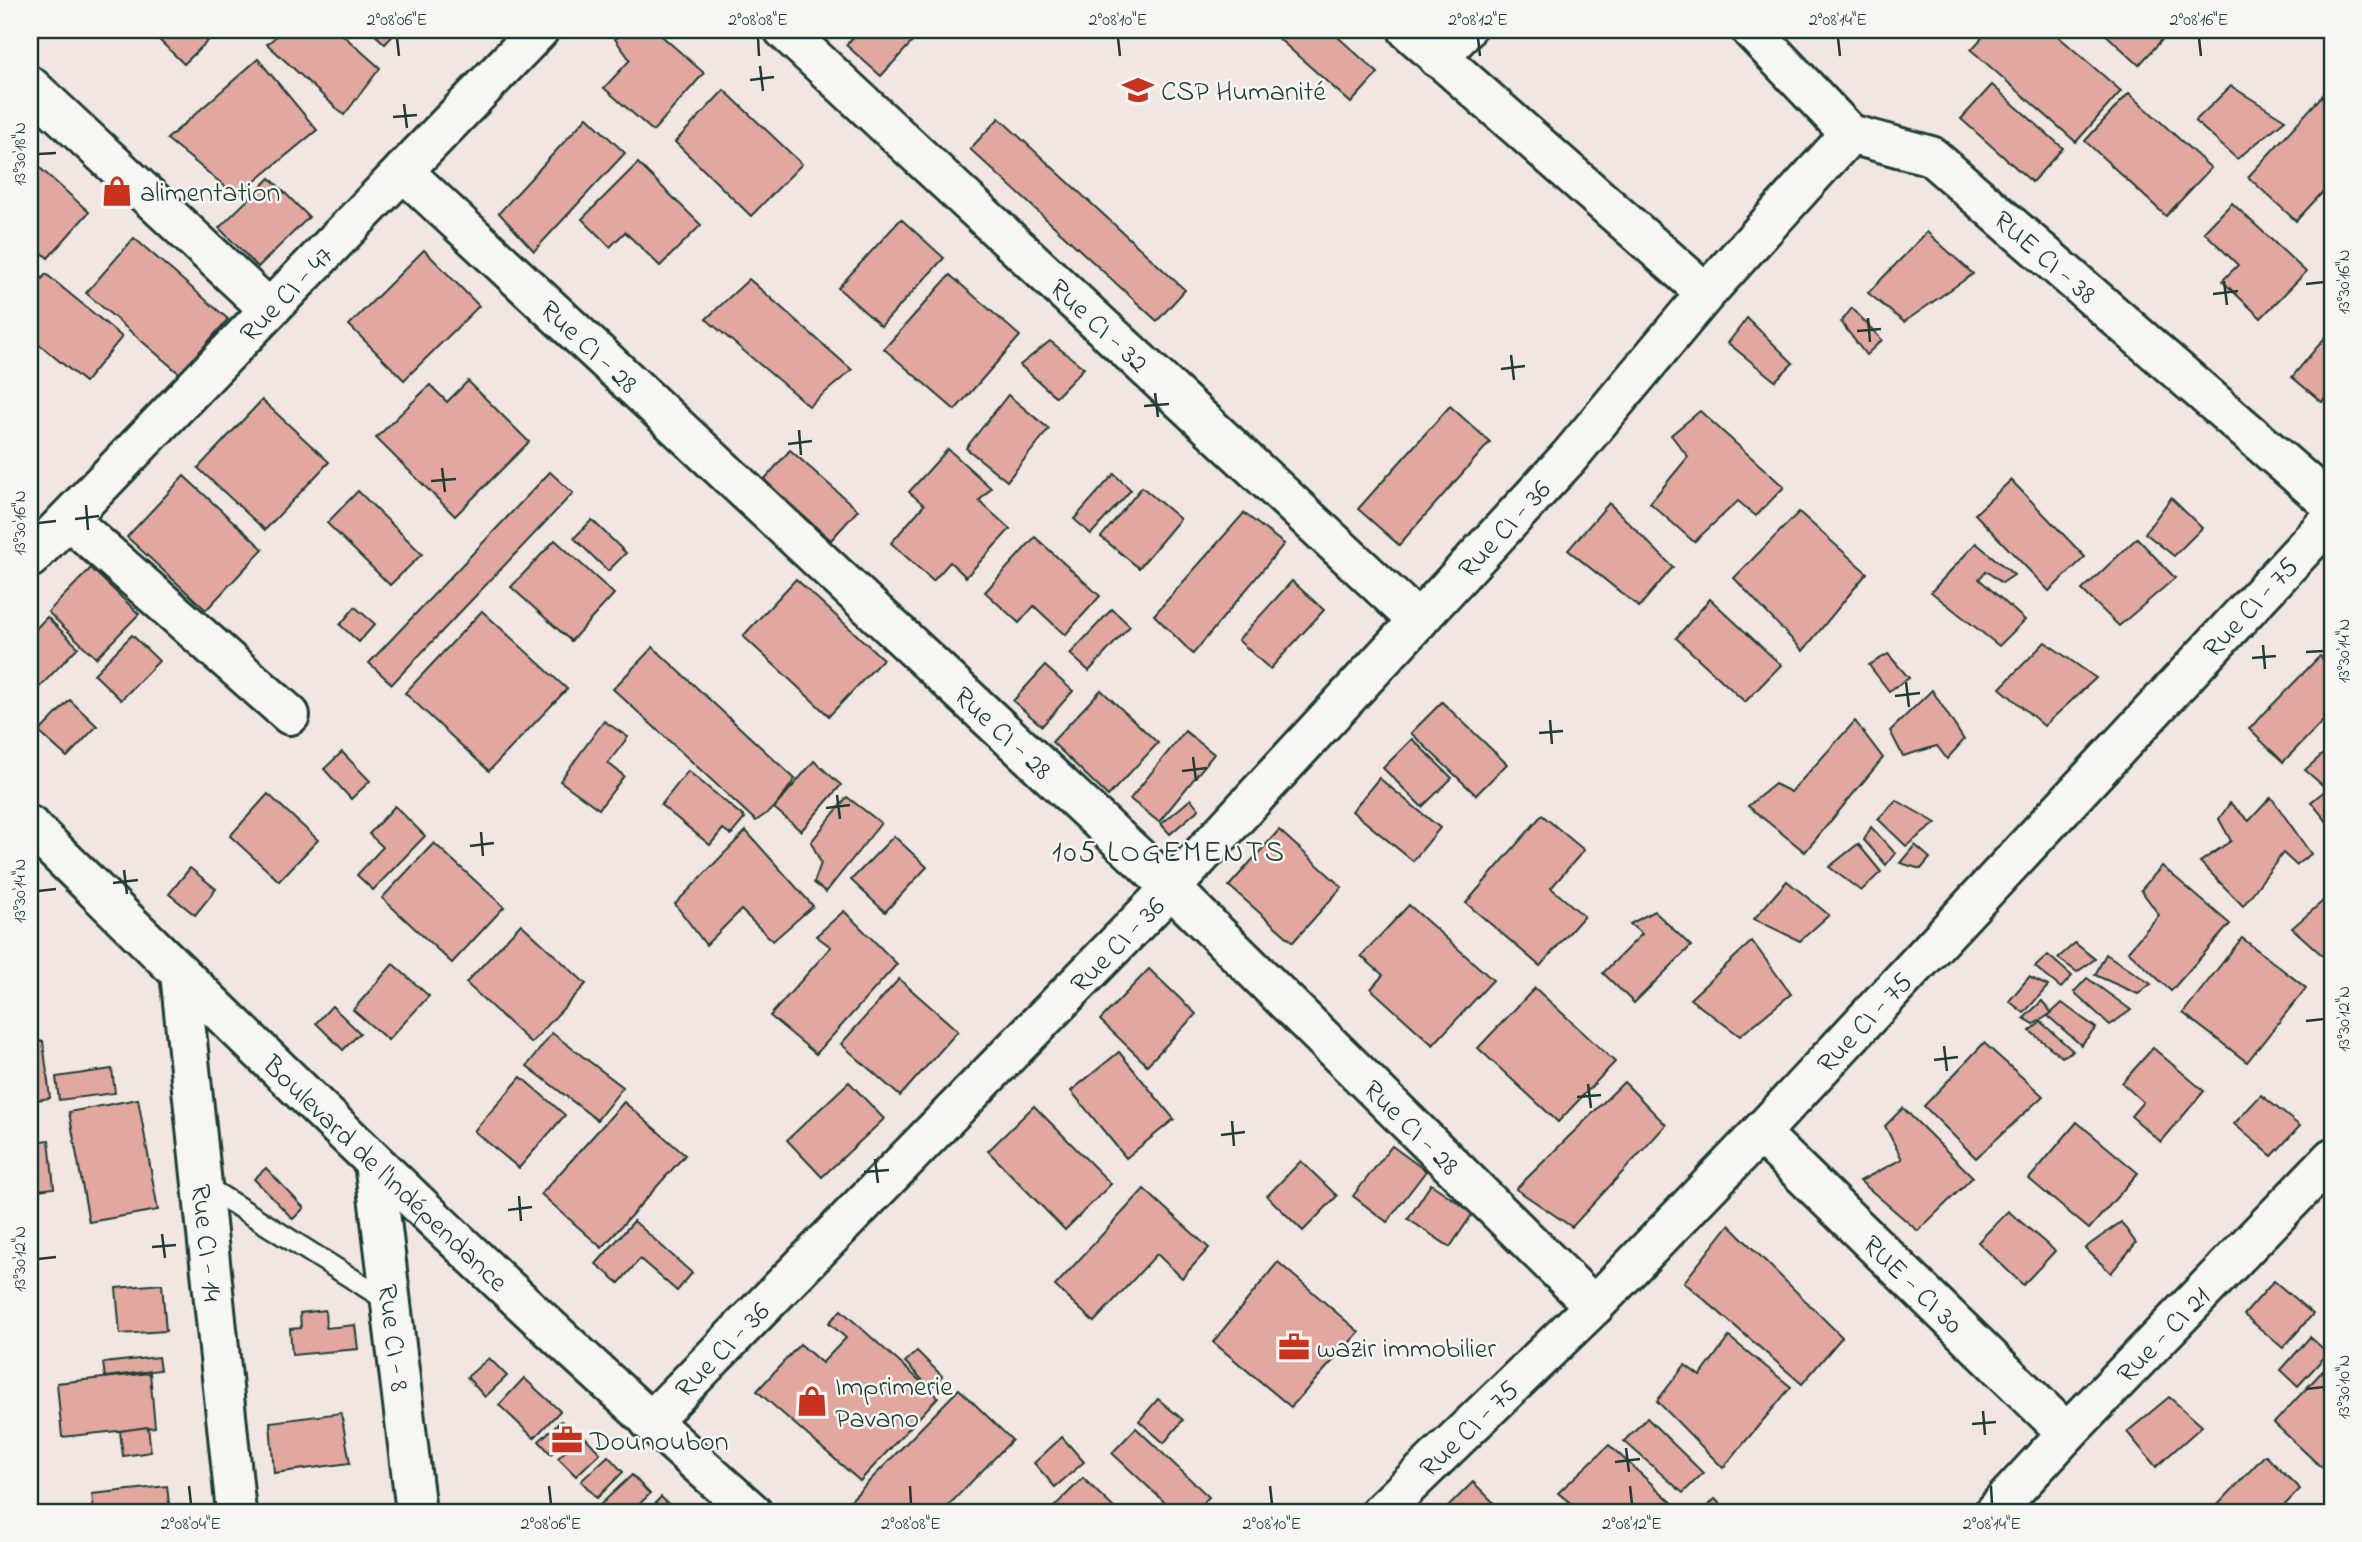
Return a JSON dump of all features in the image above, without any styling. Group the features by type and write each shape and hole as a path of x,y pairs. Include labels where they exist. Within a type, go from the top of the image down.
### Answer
{"street":[{"name":"Rue CI - 47","path":"30,558 539,30"},
{"name":"Rue CI - 32","path":"784,30 1418,621"},
{"path":"1408,30 1706,293"},
{"path":"1438,58 1465,30"},
{"path":"1751,30 1850,134"},
{"path":"30,86 269,309"},
{"name":"Rue CI - 36","path":"650,1422 1171,888 1569,457 1706,293 1850,134"},
{"name":"RUE CI - 38","path":"1850,134 1930,156 2332,505"},
{"name":"Rue CI - 28","path":"403,171 1171,888 1594,1306"},
{"name":"Rue CI - 75","path":"1381,1512 1594,1306 1760,1133 2332,518"},
{"path":"68,519 290,715"},
{"name":"Boulevard de l'Indépendance","path":"30,826 374,1162 650,1422 752,1512"},
{"name":"Rue CI - 14","path":"180,973 236,1512"},
{"name":"RUE - CI 30","path":"1760,1133 2067,1433"},
{"name":"Rue - CI 21","path":"1994,1512 2332,1158"},
{"name":"Rue CI - 8","path":"374,1162 416,1512"}],"lane":[{"path":"202,1184 391,1304"}],"building":[{"path":"149,30 219,30 184,64"},
{"path":"284,30 337,30 380,68 344,115 267,44"},
{"path":"370,30 398,30 385,44"},
{"path":"628,30 655,30 704,73 653,131 604,88 630,60 615,39"},
{"path":"860,30 923,30 881,76 846,45"},
{"path":"1269,30 1330,30 1378,73 1351,103"},
{"path":"1989,30 2051,30 2121,91 2076,142 1971,50"},
{"path":"2101,30 2171,30 2139,65"},
{"path":"258,59 317,130 237,196 167,139"},
{"path":"1992,85 2063,148 2032,182 1961,119"},
{"path":"2332,85 2332,182 2296,221 2248,177"},
{"path":"2231,86 2285,120 2237,159 2195,121"},
{"path":"724,90 802,164 751,216 675,142"},
{"path":"2129,93 2211,168 2166,216 2085,141"},
{"path":"587,117 625,153 534,251 499,213"},
{"path":"999,118 1185,290 1157,321 970,149"},
{"path":"30,159 89,212 48,258 30,242"},
{"path":"638,163 701,225 660,266 625,232 610,247 582,219"},
{"path":"270,178 309,217 258,267 219,228"},
{"path":"2232,203 2306,272 2261,318 2222,281 2238,265 2204,232"},
{"path":"901,219 944,258 881,326 838,288"},
{"path":"1927,232 1973,274 1904,322 1868,293"},
{"path":"134,238 228,319 180,374 86,293"},
{"path":"424,250 479,306 404,380 349,325"},
{"path":"46,274 122,337 85,382 30,337 30,293"},
{"path":"950,275 1020,336 955,410 884,349"},
{"path":"749,279 852,370 809,406 706,319"},
{"path":"1852,308 1882,340 1866,355 1841,322"},
{"path":"1747,318 1793,363 1775,381 1728,343"},
{"path":"2332,329 2332,390 2322,402 2292,377"},
{"path":"1050,341 1084,368 1056,397 1020,365"},
{"path":"468,381 529,442 455,516 376,438 430,385 447,402"},
{"path":"1008,395 1049,429 1007,481 966,448"},
{"path":"262,400 329,462 265,530 198,468"},
{"path":"1450,406 1490,442 1399,545 1358,509"},
{"path":"1700,411 1784,487 1756,516 1738,501 1694,542 1650,503 1688,457 1671,435"},
{"path":"948,449 991,488 979,501 1010,529 966,577 950,562 933,581 891,543 924,505 909,492"},
{"path":"790,450 858,510 831,540 763,481"},
{"path":"550,472 573,493 392,684 369,663"},
{"path":"1114,474 1131,490 1091,534 1074,519"},
{"path":"184,476 263,549 206,610 127,537"},
{"path":"2011,480 2085,557 2049,591 1975,514"},
{"path":"1142,487 1180,519 1139,568 1101,537"},
{"path":"358,491 422,554 390,585 327,523"},
{"path":"2171,498 2202,528 2174,556 2145,533"},
{"path":"1609,503 1673,567 1639,607 1568,550"},
{"path":"1799,512 1867,573 1803,651 1734,578"},
{"path":"1244,513 1284,544 1193,654 1154,615"},
{"path":"592,520 626,553 608,571 574,538"},
{"path":"1035,537 1100,596 1065,635 1034,606 1019,623 985,592"},
{"path":"2137,538 2175,578 2119,626 2082,590"},
{"path":"555,540 614,594 571,641 511,587"},
{"path":"1976,543 2014,575 2002,583 1986,571 1979,579 2025,620 1999,646 1931,592"},
{"path":"91,568 139,614 96,658 48,612"},
{"path":"796,579 883,659 829,716 743,636"},
{"path":"1292,581 1324,610 1270,669 1238,640"},
{"path":"1710,599 1781,665 1745,702 1676,638"},
{"path":"355,607 375,624 359,642 340,625"},
{"path":"1112,609 1130,626 1089,671 1070,654"},
{"path":"482,611 567,689 489,771 405,693"},
{"path":"47,617 78,647 30,697 30,635"},
{"path":"132,635 159,661 121,700 94,674"},
{"path":"2045,642 2096,678 2044,726 2000,688"},
{"path":"653,647 795,779 774,808 756,821 613,689"},
{"path":"1888,654 1909,678 1889,691 1869,665"},
{"path":"2320,656 2332,668 2332,712 2283,762 2249,729"},
{"path":"1045,666 1073,691 1042,726 1013,701"},
{"path":"1101,690 1158,743 1108,796 1052,742"},
{"path":"1932,690 1964,740 1947,759 1937,746 1903,756 1890,731"},
{"path":"70,700 97,726 67,757 39,732"},
{"path":"1442,702 1507,764 1476,795 1411,733"},
{"path":"604,721 628,737 608,763 624,776 599,809 560,781"},
{"path":"1855,721 1883,758 1805,852 1748,806 1775,784 1791,792"},
{"path":"1185,731 1214,754 1159,822 1130,799"},
{"path":"1412,739 1452,778 1422,807 1383,768"},
{"path":"2332,746 2332,828 2311,802 2327,789 2305,770"},
{"path":"342,752 370,781 351,799 324,769"},
{"path":"814,761 841,785 801,831 774,808"},
{"path":"688,771 745,818 731,835 723,829 710,845 661,805"},
{"path":"1379,778 1440,828 1413,861 1352,811"},
{"path":"268,794 318,840 279,881 230,836"},
{"path":"847,797 881,823 826,892 814,883 821,863 811,842"},
{"path":"2271,797 2311,854 2296,865 2283,853 2243,906 2200,862 2231,841 2219,819 2230,803 2249,821"},
{"path":"1191,799 1199,809 1170,834 1161,824"},
{"path":"1896,800 1936,823 1906,846 1878,819"},
{"path":"395,806 425,836 373,890 357,875 383,847 369,834"},
{"path":"1542,815 1584,850 1551,888 1584,916 1540,966 1466,903"},
{"path":"1871,827 1895,853 1886,865 1864,840"},
{"path":"1279,830 1342,887 1293,942 1229,886"},
{"path":"746,831 813,906 773,941 741,910 706,945 675,904"},
{"path":"894,836 927,867 885,912 851,880"},
{"path":"434,843 504,907 452,963 382,898"},
{"path":"1858,844 1881,872 1861,891 1829,867"},
{"path":"1915,845 1930,858 1921,869 1900,863"},
{"path":"2162,866 2230,924 2171,991 2128,951 2159,915 2141,890"},
{"path":"190,868 216,889 195,915 169,894"},
{"path":"1787,881 1829,915 1800,941 1754,919"},
{"path":"2323,901 2332,910 2332,964 2292,928"},
{"path":"1409,905 1493,980 1433,1045 1371,989 1383,975 1361,956"},
{"path":"844,911 897,964 816,1054 770,1016 831,947 816,936"},
{"path":"1654,911 1691,946 1634,1003 1603,973 1642,934 1630,924"},
{"path":"521,924 586,984 531,1043 466,983"},
{"path":"2242,938 2306,988 2247,1062 2183,1013"},
{"path":"1752,941 1791,994 1740,1036 1690,999"},
{"path":"2075,943 2095,959 2077,972 2058,958"},
{"path":"2106,954 2151,984 2138,994 2095,975"},
{"path":"2048,955 2072,976 2061,988 2035,967"},
{"path":"393,964 429,996 388,1040 353,1010"},
{"path":"1149,969 1196,1014 1147,1065 1100,1020"},
{"path":"2029,977 2048,986 2024,1013 2009,1001"},
{"path":"2087,978 2131,1010 2110,1025 2074,992"},
{"path":"899,979 958,1031 900,1096 841,1044"},
{"path":"1535,988 1615,1062 1558,1122 1478,1048"},
{"path":"2042,1001 2052,1013 2034,1024 2024,1018"},
{"path":"2062,1003 2096,1028 2081,1045 2048,1016"},
{"path":"332,1006 360,1033 343,1050 316,1023"},
{"path":"2041,1022 2073,1051 2062,1057 2030,1031"},
{"path":"552,1033 623,1087 597,1120 527,1066"},
{"path":"43,1041 50,1098 30,1101 30,1043"},
{"path":"1984,1043 2043,1096 1976,1158 1924,1106"},
{"path":"2153,1048 2204,1091 2161,1142 2131,1116 2143,1102 2122,1083"},
{"path":"1119,1052 1174,1119 1126,1158 1071,1091"},
{"path":"112,1069 115,1093 59,1100 56,1077"},
{"path":"521,1077 565,1115 519,1168 474,1131"},
{"path":"849,1082 884,1119 822,1177 787,1140"},
{"path":"1624,1082 1666,1125 1572,1227 1516,1189"},
{"path":"2261,1095 2300,1126 2272,1156 2234,1124"},
{"path":"138,1099 158,1210 89,1222 69,1112"},
{"path":"624,1102 685,1155 602,1248 541,1194"},
{"path":"1034,1106 1111,1184 1065,1230 988,1151"},
{"path":"1903,1108 1973,1177 1918,1231 1860,1181 1902,1159 1885,1126"},
{"path":"2077,1122 2138,1173 2089,1229 2029,1179"},
{"path":"49,1140 54,1188 30,1191 30,1142"},
{"path":"1392,1146 1426,1171 1387,1222 1353,1196"},
{"path":"1301,1161 1337,1196 1303,1231 1267,1196"},
{"path":"266,1168 304,1208 293,1219 254,1179"},
{"path":"1431,1184 1473,1213 1450,1247 1408,1219"},
{"path":"1144,1189 1209,1248 1182,1278 1157,1254 1094,1322 1055,1286"},
{"path":"2008,1211 2055,1251 2023,1285 1978,1242"},
{"path":"634,1221 692,1273 677,1291 640,1259 619,1283 596,1264"},
{"path":"2121,1222 2136,1243 2111,1273 2085,1248"},
{"path":"1729,1225 1842,1337 1802,1384 1684,1282"},
{"path":"1278,1262 1359,1332 1291,1407 1213,1342"},
{"path":"2274,1281 2313,1314 2283,1348 2244,1315"},
{"path":"162,1284 166,1331 120,1334 116,1288"},
{"path":"325,1310 326,1328 355,1325 358,1349 292,1355 290,1329 301,1328 300,1313"},
{"path":"841,1310 938,1397 860,1481 757,1391 800,1344 822,1363 846,1338 829,1323"},
{"path":"1729,1337 1791,1387 1723,1468 1657,1401 1685,1365 1700,1376"},
{"path":"2310,1337 2328,1353 2298,1386 2281,1370"},
{"path":"917,1351 942,1376 930,1388 905,1362"},
{"path":"158,1357 160,1370 105,1377 103,1363"},
{"path":"489,1358 507,1376 485,1397 467,1377"},
{"path":"2329,1364 2332,1367 2332,1455 2321,1467 2274,1423"},
{"path":"150,1373 155,1427 62,1437 57,1383"},
{"path":"524,1378 560,1411 534,1438 499,1405"},
{"path":"959,1389 1012,1440 942,1512 860,1512 849,1502"},
{"path":"2169,1397 2202,1426 2156,1467 2127,1432"},
{"path":"1158,1399 1183,1420 1164,1443 1139,1421"},
{"path":"341,1413 350,1463 274,1473 270,1422"},
{"path":"1647,1418 1703,1473 1683,1493 1624,1441"},
{"path":"561,1421 572,1434 551,1454 539,1441"},
{"path":"148,1427 151,1452 123,1456 120,1431"},
{"path":"1136,1428 1209,1497 1195,1512 1175,1512 1112,1453"},
{"path":"583,1435 600,1453 576,1476 558,1458"},
{"path":"1062,1437 1084,1462 1055,1487 1034,1463"},
{"path":"1609,1445 1678,1508 1672,1512 1582,1512 1558,1493"},
{"path":"2265,1455 2300,1489 2278,1512 2215,1512 2213,1510"},
{"path":"608,1456 623,1472 597,1498 581,1481"},
{"path":"632,1475 650,1494 631,1512 607,1512 600,1505"},
{"path":"1083,1478 1118,1512 1049,1512"},
{"path":"1473,1482 1503,1512 1443,1512"},
{"path":"167,1486 170,1512 94,1512 92,1494"},
{"path":"661,1497 677,1512 647,1512"},
{"path":"1715,1499 1728,1512 1701,1512"}],"place":[{"name":"CSP Humanité","path":"1138,90"},
{"name":"alimentation","path":"117,191"},
{"name":"wazir immobilier","path":"1294,1347"},
{"name":"Imprimerie Pavano","path":"812,1401"},
{"name":"Dounoubon","path":"567,1440"}],"district":[{"name":"105 LOGEMENTS","path":"1169,851"}]}
